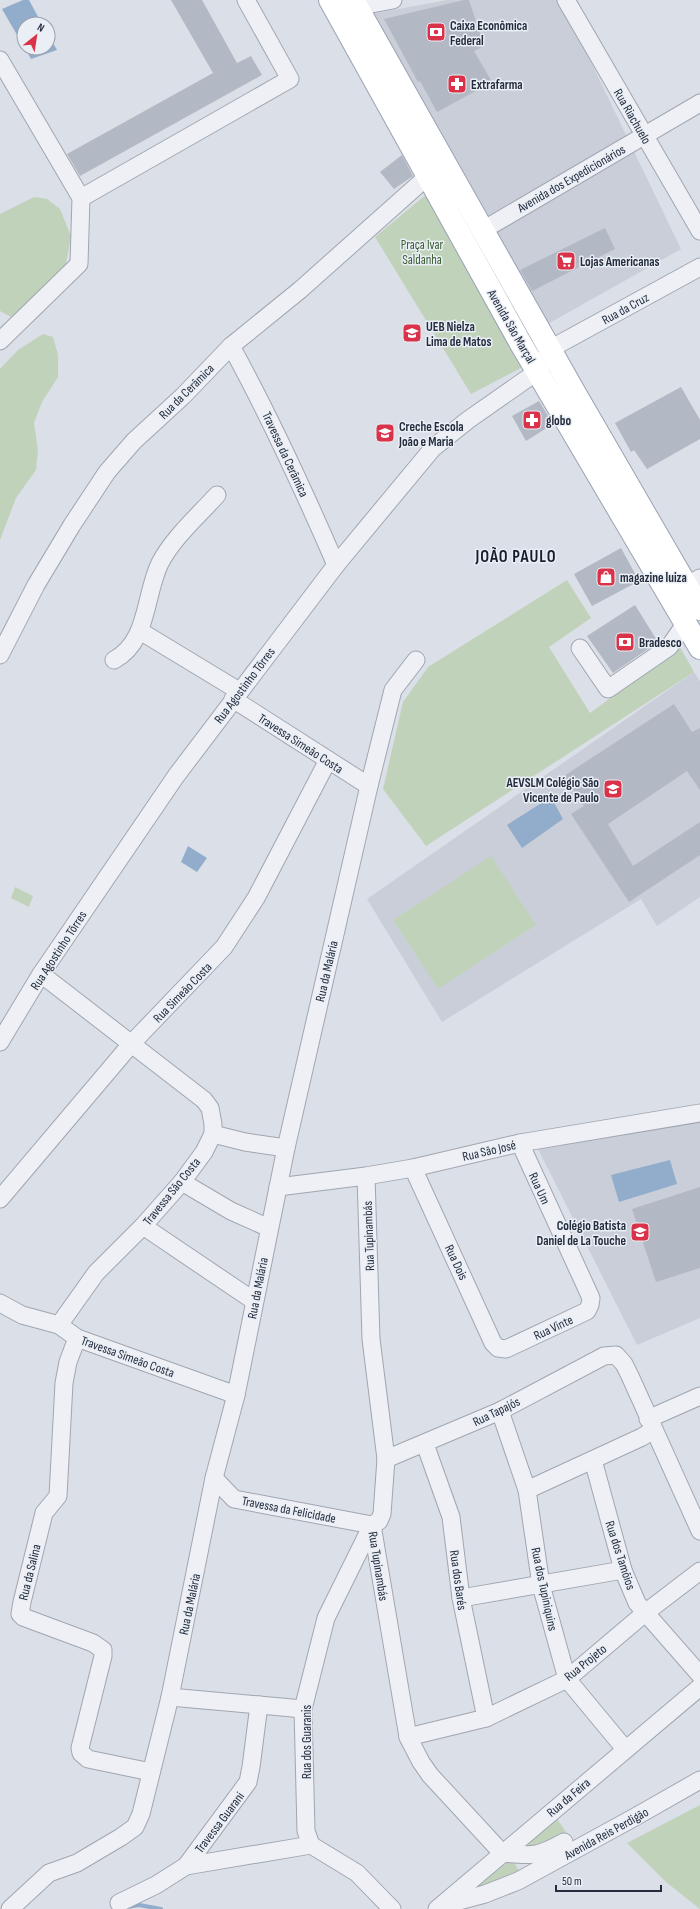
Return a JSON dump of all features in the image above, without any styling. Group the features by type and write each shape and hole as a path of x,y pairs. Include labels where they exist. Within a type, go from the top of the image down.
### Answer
{"main road":[{"name":"Avenida São Marçal","path":"330,0 538,371 693,616"},
{"name":"Avenida São Marçal","path":"354,4 550,350 693,582 693,616 700,648"}],"street":[{"path":"80,198 290,79 246,0"},
{"path":"354,4 393,0"},
{"name":"Rua Riachuelo","path":"566,0 700,231"},
{"path":"0,60 80,198 79,264 0,341"},
{"name":"Avenida dos Expedicionários","path":"483,230 700,103"},
{"name":"Rua da Cerâmica","path":"0,655 51,560 107,472 134,441 183,396 231,346 300,290 428,176"},
{"name":"Rua da Cruz","path":"550,350 700,267"},
{"name":"Travessa da Cerâmica","path":"231,346 261,402 300,483 336,566"},
{"path":"538,371 550,350"},
{"name":"Rua Agostinho Tôrres","path":"0,1042 41,974 176,776 236,695 336,566 433,448 468,420 538,371"},
{"path":"114,660 130,648 140,631 160,564 173,544 217,495"},
{"path":"580,648 608,689 669,647 693,616"},
{"name":"Travessa Simeão Costa","path":"140,631 236,695 328,760 369,786"},
{"name":"Rua da Malária","path":"10,1909 49,1873 77,1862 121,1837 135,1827 141,1814 170,1697 214,1478 236,1395 286,1148 369,786 393,690 416,660"},
{"name":"Rua Simeão Costa","path":"0,1199 132,1043 224,948 256,898 328,760"},
{"name":"Travessa São Costa","path":"41,974 204,1100 210,1108 212,1117 212,1134 204,1152 182,1182 143,1226 96,1273 59,1325"},
{"name":"Rua São José","path":"278,1187 366,1176 414,1168 520,1143 700,1114"},
{"path":"212,1134 245,1142 286,1148"},
{"name":"Rua Um","path":"520,1143 591,1298"},
{"name":"Rua Dois","path":"414,1168 494,1342 498,1348 506,1349"},
{"name":"Rua Tupinambás","path":"366,1176 372,1339 386,1459 382,1514 379,1521 372,1525 408,1737 421,1762 430,1775 502,1853"},
{"path":"182,1182 230,1210 269,1228"},
{"path":"143,1226 254,1301"},
{"name":"Rua Vinte","path":"506,1349 587,1311 591,1298"},
{"name":"Travessa Simeão Costa","path":"0,1303 22,1315 59,1325 77,1338 236,1395"},
{"name":"Rua da Salina","path":"77,1338 68,1362 64,1382 58,1496 44,1513 20,1614 23,1617 93,1643 103,1650 103,1656 80,1748 84,1756 88,1759 151,1772"},
{"name":"Rua Tapajós","path":"386,1459 425,1444 500,1411 604,1356 616,1355 624,1364 651,1425"},
{"path":"527,1490 642,1437 651,1425 700,1396"},
{"name":"Rua dos Tupiniquins","path":"500,1411 527,1490 541,1585 567,1679 625,1749"},
{"path":"651,1425 700,1531"},
{"name":"Rua dos Barés","path":"425,1444 450,1517 461,1598 486,1718"},
{"name":"Rua dos Tamôios","path":"593,1460 623,1570 637,1604 700,1675"},
{"name":"Travessa da Felicidade","path":"214,1478 234,1499 372,1525"},
{"name":"Rua dos Guaranis","path":"311,1845 306,1831 304,1708 326,1618 372,1525"},
{"path":"461,1598 623,1570"},
{"name":"Rua Projeto","path":"408,1737 486,1718 567,1679 645,1613 700,1571"},
{"name":"Rua da Feira","path":"439,1907 700,1686"},
{"path":"170,1697 304,1708"},
{"name":"Travessa Guarani","path":"119,1903 156,1885 186,1866 242,1792 248,1782 251,1767 259,1705"},
{"name":"Avenida Reis Perdigão","path":"439,1907 485,1894 518,1881 632,1812 700,1767"},
{"name":"Avenida Reis Perdigão","path":"502,1853 538,1855 700,1780"},
{"path":"311,1845 357,1873 392,1909"},
{"name":"Travessa Guarani","path":"186,1866 311,1845"}],"shaded area":[{"path":"447,0 561,0 681,249 546,325 372,14"},
{"name":"AEVSLM Colégio São Vicente de Paulo","path":"694,672 700,681 700,897 657,926 641,899 442,1022 367,899"},
{"name":"Colégio Batista Daniel de La Touche","path":"700,1121 700,1318 637,1345 537,1147"}],"green space":[{"name":"Praça Ivar Saldanha","path":"427,194 523,367 471,394 375,237"},
{"path":"34,197 47,199 60,209 71,236 66,264 59,276 11,317 0,311 0,214"},
{"path":"43,334 53,337 58,355 58,377 42,402 34,423 38,450 36,470 16,498 0,540 0,369 18,350"},
{"path":"567,580 591,618 549,647 590,713 680,647 694,672 426,846 383,789 403,702 428,667"},
{"path":"491,856 536,925 438,989 393,920"},
{"path":"15,887 33,896 29,907 11,898"},
{"path":"700,1805 700,1909 666,1882 627,1843"},
{"path":"555,1816 566,1832 530,1851 516,1845"},
{"path":"512,1859 521,1874 460,1897"}],"water":[{"path":"23,0 29,0 38,16 16,16 16,33 2,9"},
{"path":"29,56 40,56 31,59"},
{"path":"551,797 563,819 522,848 507,825"},
{"path":"188,846 207,858 197,872 181,862"},
{"path":"670,1160 677,1184 619,1202 611,1175"}],"building":[{"path":"171,0 202,0 237,63 251,56 262,75 80,176 67,154 213,73"},
{"name":"Caixa Econômica Federal","path":"469,0 484,46 474,51 492,82 437,112 420,81 418,82 384,19"},
{"path":"402,155 413,176 394,189 380,172"},
{"name":"Lojas Americanas","path":"605,228 615,249 532,291 520,270"},
{"path":"681,387 700,420 700,439 647,469 634,450 631,452 615,423"},
{"name":"globo","path":"539,401 553,424 526,441 512,416"},
{"name":"magazine luiza","path":"621,548 639,581 592,606 574,574"},
{"name":"Bradesco","path":"635,605 658,642 613,673 587,636"},
{"path":"674,704 692,732 700,728 700,790 687,771 608,824 633,866 700,822 700,855 629,902 571,814 584,806 564,776"},
{"path":"700,1187 700,1268 656,1282 632,1209"}],"waterway":[{"path":"127,1907 139,1905 161,1909"}],"place":[{"name":"Caixa Econômica Federal","path":"436,32"},
{"name":"Extrafarma","path":"457,84"},
{"name":"Lojas Americanas","path":"566,261"},
{"name":"UEB Nielza Lima de Matos","path":"412,333"},
{"name":"globo","path":"532,420"},
{"name":"Creche Escola João e Maria","path":"385,433"},
{"name":"magazine luiza","path":"606,577"},
{"name":"Bradesco","path":"625,642"},
{"name":"AEVSLM Colégio São Vicente de Paulo","path":"613,789"},
{"name":"Colégio Batista Daniel de La Touche","path":"640,1232"}],"district":[{"name":"JOÃO PAULO","path":"516,556"}]}
